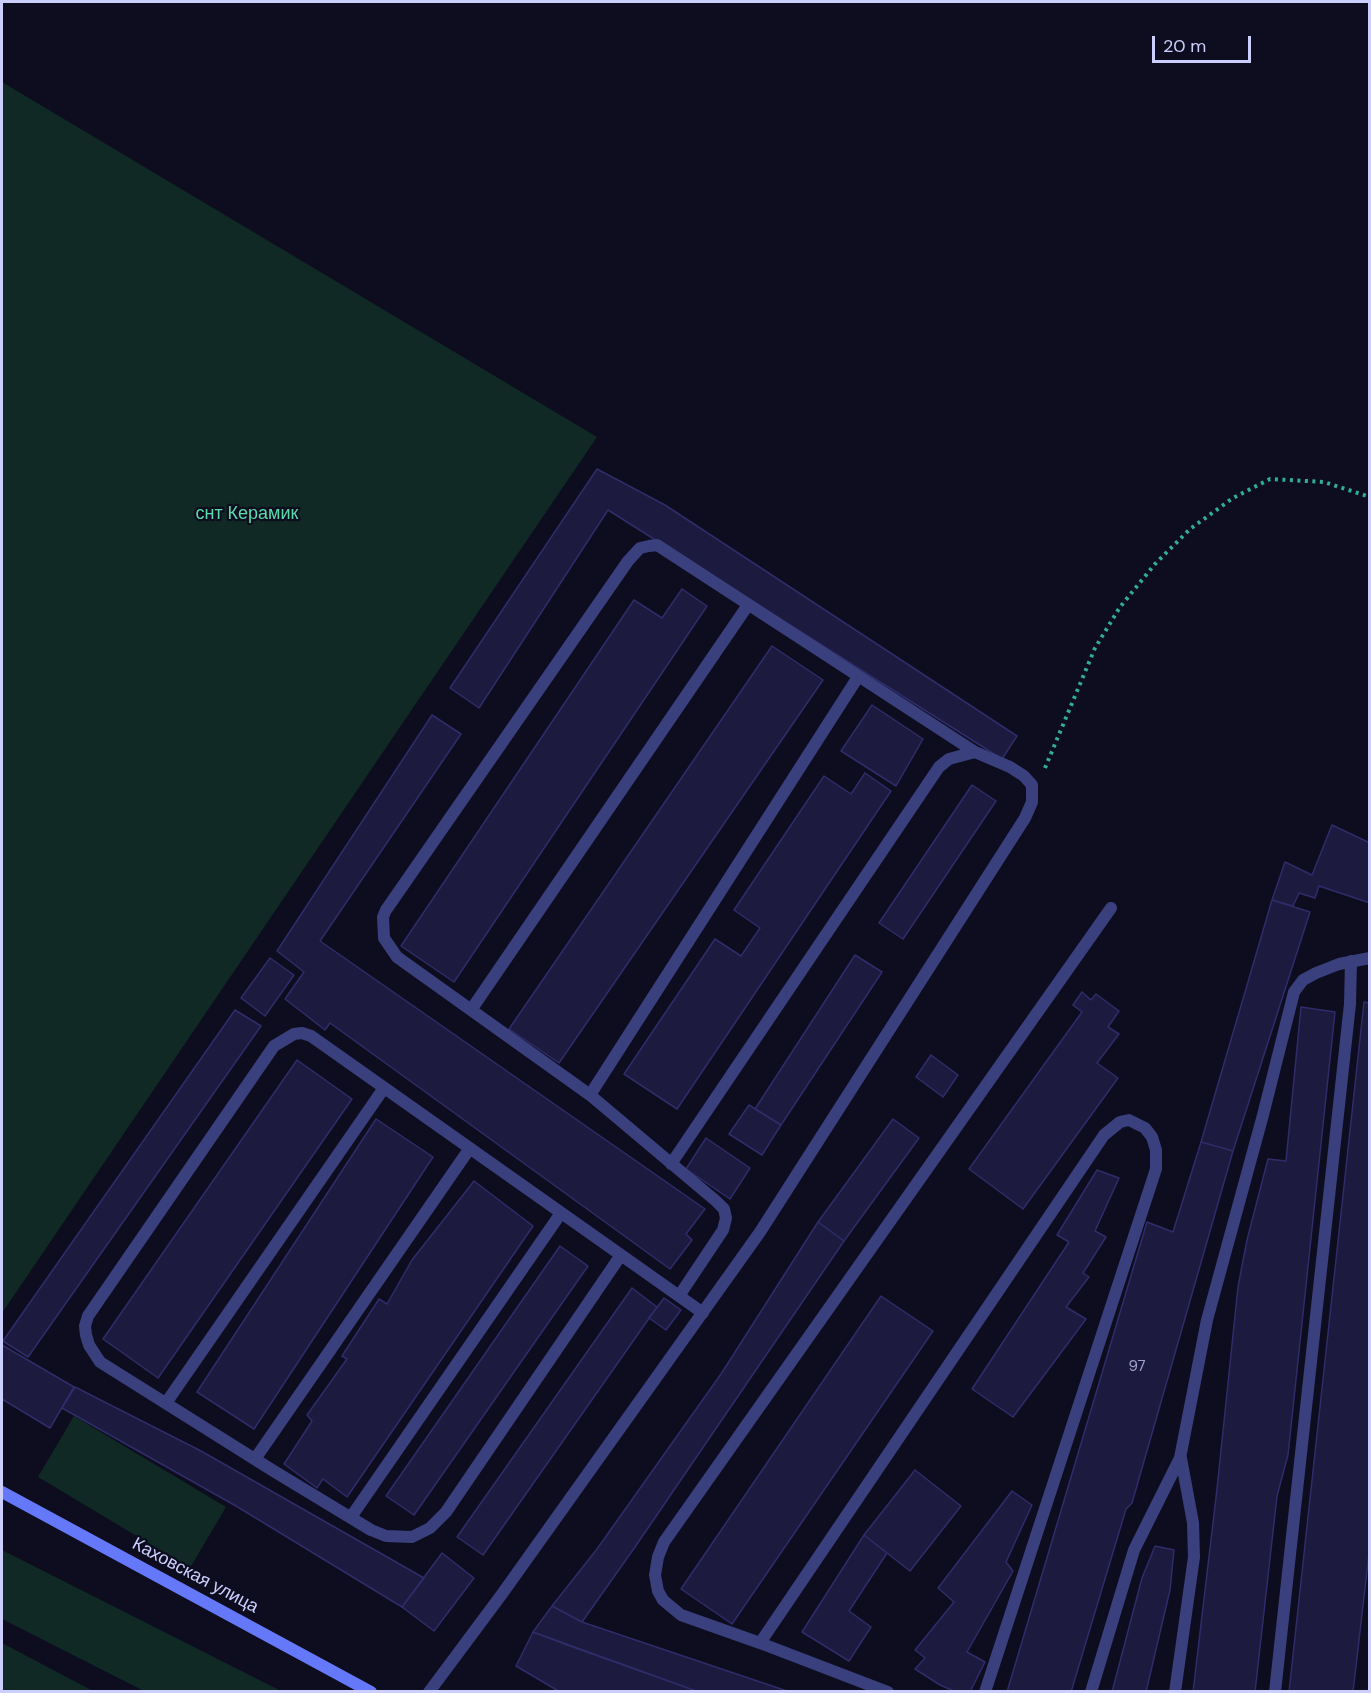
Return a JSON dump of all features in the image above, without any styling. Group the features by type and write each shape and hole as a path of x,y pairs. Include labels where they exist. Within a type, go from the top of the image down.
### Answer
{"main road":[{"name":"Каховская улица","path":"2,1492 371,1692"}],"lane":[{"path":"429,1692 502,1594 760,1232 1025,818 1032,802 1032,785 1010,766 975,752 657,546 640,548 628,561 383,917 384,938 398,957 590,1095 723,1209 726,1218 719,1238 679,1296"},
{"path":"471,1010 748,605"},
{"path":"590,1095 858,677"},
{"path":"671,1164 939,767 949,759 975,752"},
{"path":"888,1692 681,1615 663,1600 658,1591 655,1575 664,1542 1111,908"},
{"path":"1090,1692 1134,1550 1180,1458 1207,1320 1294,992 1303,980 1316,973 1351,961 1370,958"},
{"path":"1275,1692 1349,1016 1351,961"},
{"path":"621,1255 446,1512 430,1528 412,1537 386,1536 351,1517 100,1362 89,1345 85,1326 88,1316 274,1047 294,1034 311,1036 384,1088 470,1148 703,1313"},
{"path":"166,1403 384,1088"},
{"path":"760,1643 1104,1135 1120,1122 1129,1120 1145,1128 1152,1137 1156,1150 1156,1169 985,1692"},
{"path":"255,1459 470,1148"},
{"path":"351,1517 561,1213"},
{"path":"1175,1692 1194,1557 1193,1523 1180,1458"}],"path":[{"path":"1032,802 1095,648 1120,607 1155,564 1190,529 1233,498 1270,479 1324,482 1370,497"}],"green space":[{"name":"снт Керамик","path":"2,82 597,437 2,1313"},
{"path":"74,1416 226,1507 190,1568 38,1477"},
{"path":"2,1550 281,1691 144,1691 2,1619"},
{"path":"2,1643 93,1691 2,1691"}],"building":[{"path":"597,469 665,505 1017,736 1002,759 608,510 479,708 450,688"},
{"path":"682,589 707,606 454,982 401,946 634,600 662,618"},
{"path":"772,646 823,680 559,1063 509,1029"},
{"path":"872,705 923,739 896,786 841,751"},
{"path":"432,715 461,734 320,941 705,1209 686,1234 692,1240 670,1269 330,1023 325,1030 285,999 304,972 277,951"},
{"path":"865,773 891,791 677,1109 624,1074 715,939 741,956 760,928 734,910 824,776 851,794"},
{"path":"972,785 996,801 903,939 879,923"},
{"path":"1332,825 1370,843 1370,903 1319,886 1315,898 1299,893 1293,906 1272,900 1285,862 1312,875"},
{"path":"1272,900 1310,912 1233,1151 1201,1142"},
{"path":"855,955 882,972 781,1125 755,1109"},
{"path":"270,958 294,975 265,1016 241,998"},
{"path":"1082,992 1091,1000 1096,994 1119,1011 1108,1027 1119,1034 1097,1063 1118,1078 1023,1209 969,1169 1082,1012 1073,1005"},
{"path":"1364,1002 1370,1003 1370,1545 1353,1692 1289,1692"},
{"path":"1301,1007 1335,1012 1288,1455 1277,1496 1255,1692 1193,1692 1238,1287 1247,1240 1268,1159 1286,1161"},
{"path":"235,1010 261,1026 28,1357 3,1341"},
{"path":"931,1055 958,1075 943,1097 916,1077"},
{"path":"297,1060 352,1099 158,1378 103,1339"},
{"path":"749,1105 781,1125 762,1155 729,1134"},
{"path":"376,1119 433,1157 254,1429 197,1392"},
{"path":"893,1119 919,1138 844,1241 818,1222"},
{"path":"706,1138 750,1168 730,1199 686,1169"},
{"path":"1201,1142 1233,1151 1132,1503 1126,1509 1071,1692 1007,1692 1147,1222 1173,1232"},
{"path":"1097,1170 1119,1178 1095,1231 1106,1237 1083,1273 1089,1277 1066,1307 1086,1319 1013,1417 972,1389 1069,1242 1057,1235"},
{"path":"474,1181 533,1226 347,1497 323,1479 317,1488 284,1464 312,1421 307,1415 347,1359 342,1356 379,1299 387,1304 412,1260"},
{"path":"818,1222 844,1241 635,1547 582,1622 552,1606 597,1549 721,1374"},
{"path":"560,1246 588,1266 414,1515 386,1496"},
{"path":"632,1288 657,1307 483,1555 457,1537"},
{"path":"881,1296 933,1331 732,1624 681,1589"},
{"path":"664,1298 681,1310 666,1330 649,1318"},
{"path":"2,1345 74,1387 50,1428 2,1399"},
{"path":"75,1387 201,1451 424,1578 402,1607 236,1506 62,1408"},
{"path":"915,1470 961,1506 910,1571 864,1535"},
{"path":"1012,1491 1032,1505 1006,1562 1013,1571 967,1652 985,1662 970,1692 956,1692 915,1669 925,1658 915,1650 954,1602 938,1588"},
{"path":"864,1535 887,1553 849,1611 871,1627 849,1661 802,1632"},
{"path":"1155,1546 1174,1550 1170,1590 1146,1692 1112,1692 1142,1578"},
{"path":"442,1553 474,1578 434,1631 402,1607"},
{"path":"552,1606 582,1622 790,1692 699,1692 533,1632"},
{"path":"533,1632 699,1692 560,1692 516,1666"}]}
